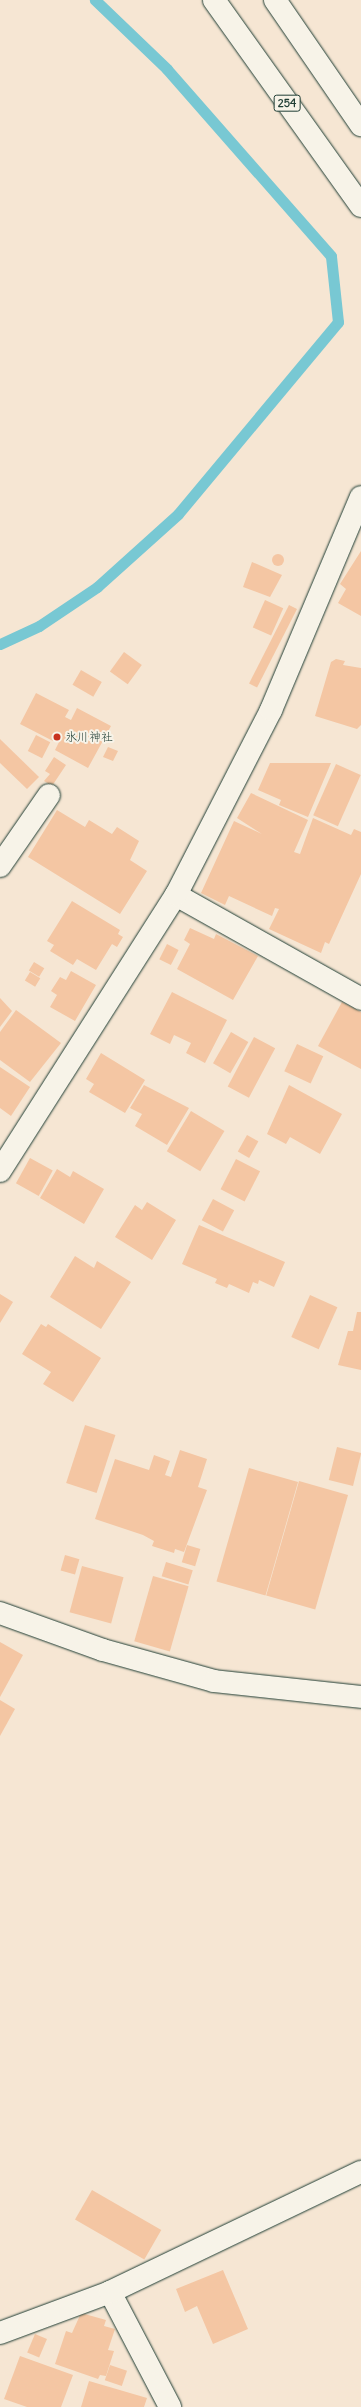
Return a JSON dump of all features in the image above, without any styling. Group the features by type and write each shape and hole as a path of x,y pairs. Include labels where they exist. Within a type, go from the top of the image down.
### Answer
{"main road":[{"name":"254","path":"214,0 361,206"},
{"path":"274,0 361,125"},
{"path":"0,1171 176,895 270,710 361,497"},
{"path":"0,866 49,795"},
{"path":"176,895 361,999"},
{"path":"0,1613 103,1650 214,1681 361,1697"},
{"path":"0,2333 110,2292 361,2172"},
{"path":"110,2292 168,2406"}],"building":[{"path":"361,551 361,616 338,603 346,589 340,584"},
{"path":"280,554 283,555 283,565 276,566 273,565 272,558 273,555"},
{"path":"252,562 282,575 270,597 243,587"},
{"path":"265,600 283,608 271,636 253,627"},
{"path":"289,605 297,609 257,687 249,683"},
{"path":"124,652 142,665 128,684 110,671"},
{"path":"336,659 345,661 343,665 361,668 361,725 357,729 315,716 331,662"},
{"path":"81,670 102,682 93,697 72,685"},
{"path":"36,693 69,710 65,717 71,720 77,708 111,726 88,768 55,750 61,738 56,736 53,741 20,724"},
{"path":"36,735 50,742 42,758 28,751"},
{"path":"0,739 39,777 27,789 0,763"},
{"path":"108,747 118,751 113,761 103,757"},
{"path":"54,757 66,765 52,786 44,781 50,774 45,771"},
{"path":"270,763 331,763 308,817 279,805 281,800 258,790"},
{"path":"336,764 361,775 338,826 313,815"},
{"path":"251,793 308,820 294,852 300,854 313,818 351,835 354,829 361,832 361,874 329,944 325,942 321,953 269,929 279,909 275,908 272,916 229,896 225,905 201,893 234,821 262,834 237,818"},
{"path":"57,810 85,827 89,820 112,834 117,827 139,841 130,860 147,871 120,914 28,857"},
{"path":"72,901 120,930 118,934 123,937 117,947 112,944 96,970 77,959 73,965 50,951 54,945 47,941"},
{"path":"190,928 214,939 216,934 258,956 233,1000 177,969 190,944 184,940"},
{"path":"167,944 179,950 171,965 159,959"},
{"path":"34,962 44,968 39,977 29,971"},
{"path":"71,971 96,985 75,1021 50,1007 57,995 51,991 60,977 66,980"},
{"path":"30,972 40,978 35,987 25,981"},
{"path":"172,992 227,1020 205,1063 186,1053 191,1043 174,1035 170,1044 150,1034"},
{"path":"0,998 12,1011 0,1027"},
{"path":"342,1002 361,1012 361,1069 318,1046"},
{"path":"16,1010 61,1043 30,1082 0,1060 0,1032"},
{"path":"231,1032 248,1042 230,1073 213,1063"},
{"path":"254,1037 275,1048 249,1098 228,1086"},
{"path":"297,1044 323,1056 311,1083 284,1071"},
{"path":"101,1053 145,1080 125,1113 89,1092 94,1084 86,1079"},
{"path":"0,1067 30,1087 11,1116 0,1108"},
{"path":"144,1085 189,1108 167,1145 135,1126 142,1114 130,1108"},
{"path":"289,1085 342,1114 320,1154 290,1137 286,1144 267,1134"},
{"path":"191,1111 224,1131 200,1171 167,1151"},
{"path":"247,1135 258,1141 249,1158 238,1152"},
{"path":"30,1158 53,1171 39,1196 16,1183"},
{"path":"236,1159 260,1171 245,1202 221,1189"},
{"path":"57,1169 70,1177 73,1171 104,1189 84,1224 40,1198"},
{"path":"213,1199 234,1210 223,1231 202,1220"},
{"path":"147,1202 176,1220 152,1260 115,1237 135,1205 142,1210"},
{"path":"199,1225 285,1262 274,1287 259,1280 258,1284 253,1282 249,1293 229,1284 227,1288 215,1283 217,1279 182,1264"},
{"path":"75,1256 94,1268 97,1261 131,1282 101,1329 50,1297"},
{"path":"0,1294 13,1302 0,1323"},
{"path":"310,1295 337,1307 319,1349 291,1337"},
{"path":"357,1312 361,1312 361,1370 338,1365 348,1331 353,1331"},
{"path":"41,1324 46,1327 48,1324 101,1358 73,1402 43,1384 51,1372 22,1354"},
{"path":"85,1425 115,1435 97,1493 66,1483"},
{"path":"337,1447 361,1453 353,1486 329,1480"},
{"path":"180,1450 207,1459 198,1487 207,1490 184,1552 175,1549 174,1553 152,1546 154,1541 143,1535 95,1519 115,1459 149,1470 154,1455 170,1461 165,1475 171,1477"},
{"path":"249,1468 298,1482 265,1595 216,1581"},
{"path":"299,1481 348,1495 315,1609 266,1595"},
{"path":"187,1545 200,1549 195,1566 182,1562"},
{"path":"65,1555 79,1559 75,1575 61,1570"},
{"path":"166,1562 193,1570 188,1585 162,1576"},
{"path":"82,1566 124,1577 111,1623 70,1612"},
{"path":"153,1576 189,1586 170,1652 134,1641"},
{"path":"0,1642 23,1655 0,1697"},
{"path":"0,1700 15,1709 0,1736"},
{"path":"92,2190 161,2230 144,2259 75,2219"},
{"path":"223,2270 248,2329 213,2344 197,2306 185,2312 176,2289"},
{"path":"81,2313 106,2320 104,2326 115,2329 108,2350 114,2351 106,2376 100,2375 98,2379 55,2364 66,2331 72,2333"},
{"path":"35,2334 47,2339 39,2357 27,2352"},
{"path":"20,2356 73,2375 61,2407 27,2407 4,2399"},
{"path":"110,2365 127,2371 122,2386 105,2380"},
{"path":"89,2381 147,2398 144,2407 81,2407"}],"waterway":[{"path":"0,644 39,626 97,587 178,514 338,322 331,256 167,69 95,0"}],"place":[{"name":"氷川神社","path":"57,737"}]}
